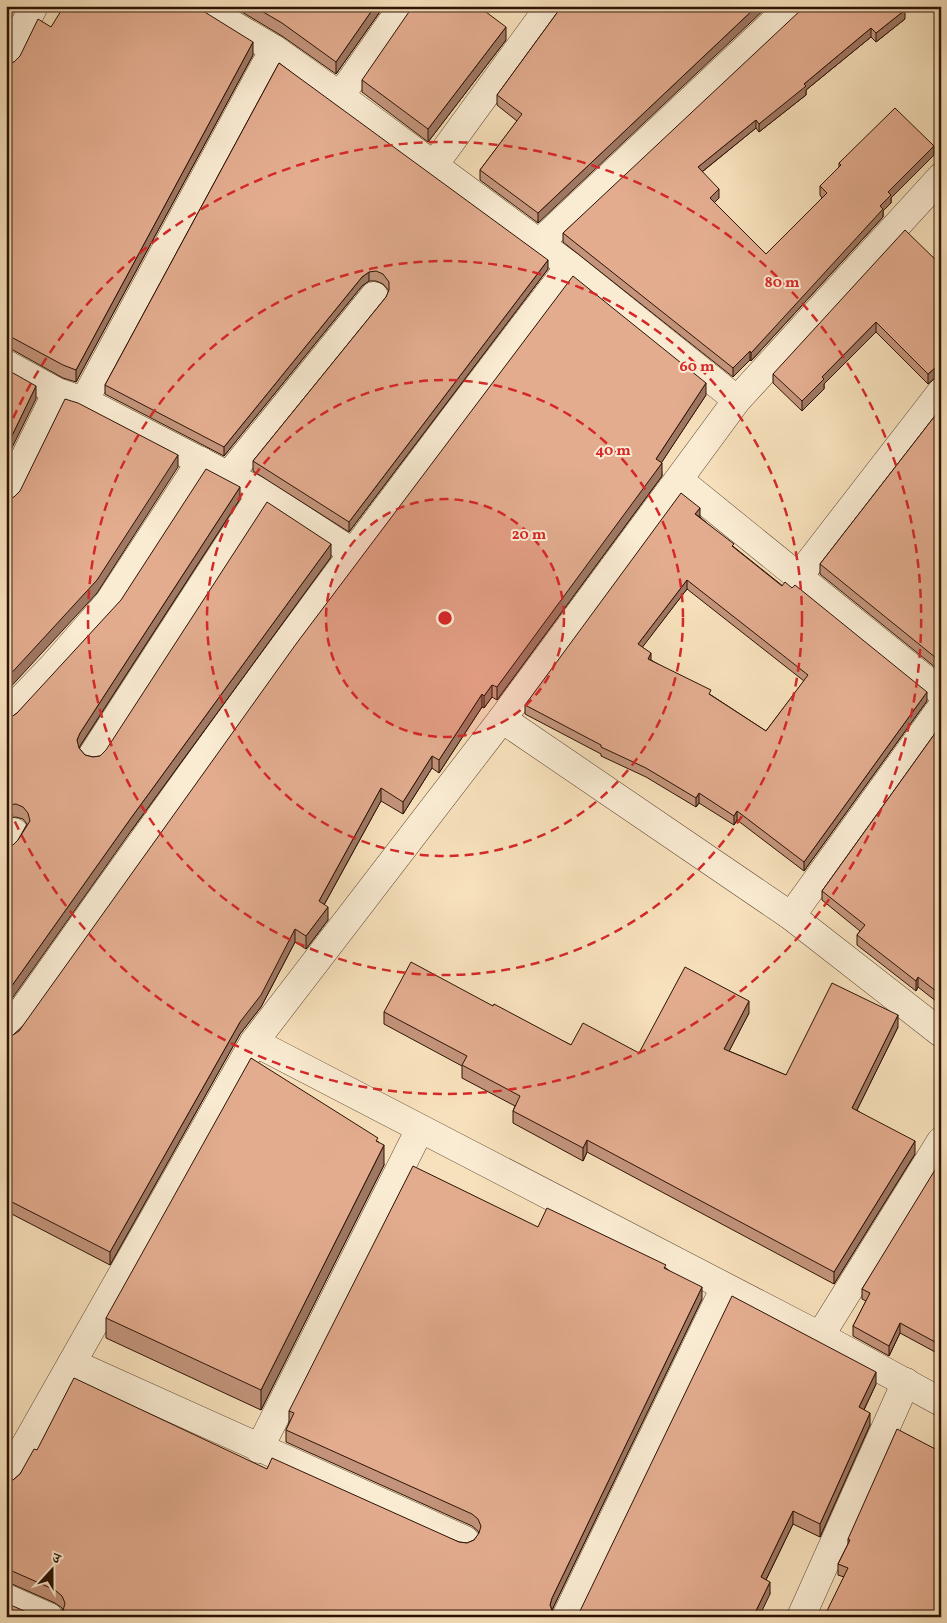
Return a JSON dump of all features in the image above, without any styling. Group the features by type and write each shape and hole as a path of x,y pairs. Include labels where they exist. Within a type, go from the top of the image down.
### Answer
{"street":[{"path":"6,61 34,6"},
{"path":"340,96 403,6"},
{"path":"434,165 550,6"},
{"path":"539,244 791,6"},
{"path":"218,11 340,96 570,266 736,400"},
{"path":"84,401 274,49"},
{"path":"6,1480 254,1042 502,719 736,400 941,177"},
{"path":"6,1034 95,907 352,552 570,266"},
{"path":"229,475 374,296"},
{"path":"6,364 57,392 84,401 229,475 262,493 352,552"},
{"path":"6,496 57,392"},
{"path":"798,577 941,392"},
{"path":"6,715 53,666 109,602 201,461"},
{"path":"679,480 941,692"},
{"path":"93,754 262,493"},
{"path":"791,916 941,708"},
{"path":"502,719 791,916 940,1030"},
{"path":"254,1042 820,1336 941,1402"},
{"path":"259,1449 420,1129"},
{"path":"820,1336 933,1170 941,1141"},
{"path":"566,1617 725,1287"},
{"path":"72,1363 259,1449 465,1540"},
{"path":"801,1617 906,1382"},
{"path":"6,1598 49,1617"}],"building":[{"path":"6,6 10,6 6,15"},
{"path":"64,6 195,6 253,42 76,370 6,336 6,64 14,62 20,56 38,19 51,27"},
{"path":"253,6 375,6 336,62 282,23"},
{"path":"413,6 478,6 506,27 428,129 362,80"},
{"path":"562,6 757,6 538,213 480,170 522,114 497,95"},
{"path":"803,6 815,6 817,8 819,6 902,6 905,10 876,33 871,28 804,84 806,86 759,124 756,120 698,167 719,189 710,198 766,254 827,193 820,186 841,165 839,163 895,108 934,146 888,192 891,195 880,206 883,209 751,353 750,351 733,368 563,233"},
{"path":"279,63 548,260 349,522 253,461 386,297 389,290 389,282 383,274 376,271 369,272 362,277 224,447 105,385"},
{"path":"905,230 941,265 941,367 935,368 928,374 876,322 822,377 824,379 802,401 773,374"},
{"path":"573,276 706,383 656,459 662,463 497,687 492,685 484,696 482,694 439,760 432,756 403,802 381,788 319,901 328,907 306,936 295,929 261,995 240,1022 110,1252 6,1199 6,1037 19,1031 296,644"},
{"path":"6,369 36,386 6,448"},
{"path":"65,399 78,403 178,455 97,580 6,679 6,499 14,497 20,491"},
{"path":"941,408 941,662 820,564"},
{"path":"206,469 240,487 80,733 77,740 79,748 85,755 100,756 106,750 267,502 331,544 131,818 6,994 6,846 13,845 18,840 30,821 28,813 23,807 16,804 6,807 6,718 10,718 17,713 121,600"},
{"path":"681,493 700,508 695,514 734,544 732,546 782,586 785,582 792,588 795,585 927,692 804,862 737,811 734,816 699,793 696,798 646,768 601,747 601,745 525,705","holes":["687,580 808,675 766,731 709,694 711,690 648,659 651,653 638,644"]},
{"path":"941,725 941,995 918,977 916,981 857,935 865,925 822,891"},
{"path":"411,962 571,1045 583,1023 639,1053 685,967 749,1001 724,1049 786,1075 832,983 898,1015 852,1108 915,1141 834,1272 587,1140 583,1148 513,1111 520,1096 462,1065 467,1056 384,1012"},
{"path":"251,1058 378,1138 376,1141 384,1145 261,1390 106,1318"},
{"path":"938,1165 941,1167 941,1337 937,1343 900,1323 889,1346 853,1326 870,1293 862,1289"},
{"path":"413,1166 538,1227 547,1208 666,1265 664,1268 702,1287 552,1598 550,1605 557,1617 59,1617 65,1603 62,1596 55,1590 6,1570 6,1482 13,1480 20,1474 34,1449 37,1450 74,1378 267,1469 272,1458 459,1542 467,1543 474,1540 481,1526 478,1519 472,1514 286,1430 294,1413 289,1411"},
{"path":"732,1296 876,1372 859,1407 870,1413 820,1524 793,1511 761,1577 770,1582 753,1617 575,1617 580,1611"},
{"path":"897,1429 941,1452 941,1617 824,1617 848,1568 838,1564"},
{"path":"6,1603 38,1617 6,1617"}]}
